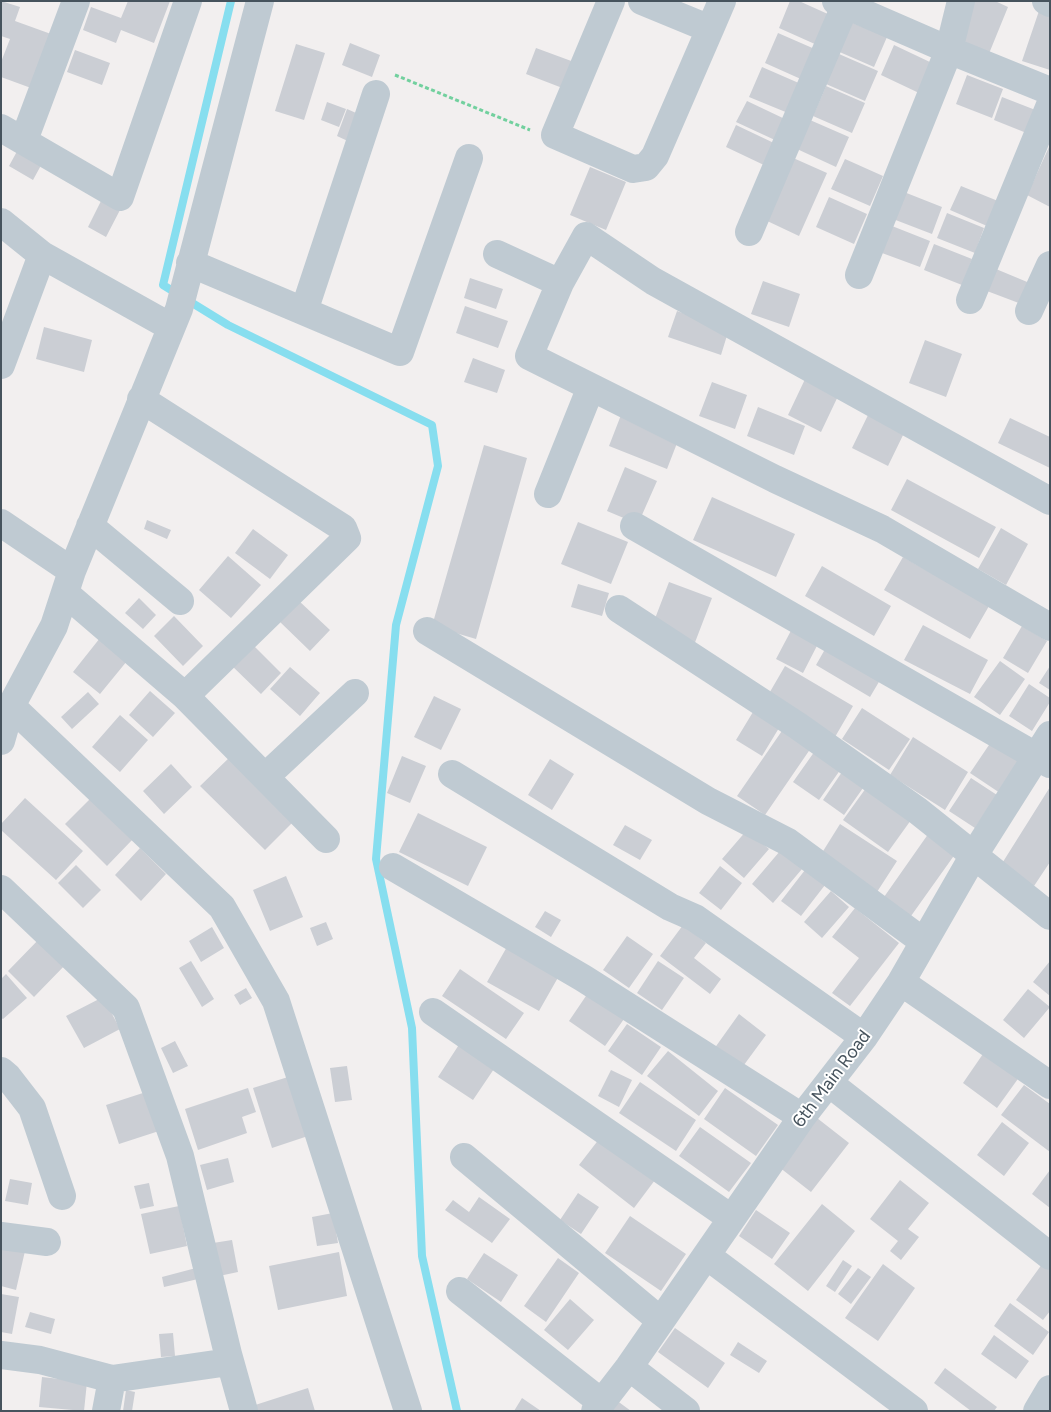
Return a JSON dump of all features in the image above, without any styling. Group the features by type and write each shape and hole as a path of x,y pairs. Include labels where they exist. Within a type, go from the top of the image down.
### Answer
{"street":[{"path":"76,1 12,134 120,197 188,1"},
{"path":"1,741 11,706 54,626 68,582 90,526 175,318 260,1"},
{"path":"611,1 555,135 634,170 646,167 655,156 722,1"},
{"path":"642,1 710,29"},
{"path":"859,275 949,50 961,1"},
{"path":"1046,1 1050,3"},
{"path":"749,232 840,4 1050,91"},
{"path":"304,311 376,94"},
{"path":"970,300 1050,106"},
{"path":"187,272 304,311 400,352 469,158"},
{"path":"1,222 42,255 175,318"},
{"path":"1050,501 653,281 586,236 560,283 529,356 775,479 882,529 1050,627"},
{"path":"497,254 560,283"},
{"path":"1,365 42,255"},
{"path":"1029,311 1050,265"},
{"path":"548,494 591,387"},
{"path":"142,399 343,528 347,538 185,696"},
{"path":"1,523 68,582 185,696 326,839"},
{"path":"90,526 180,601"},
{"path":"634,526 1046,752"},
{"path":"619,609 798,726 918,811 1050,916"},
{"path":"427,631 708,801 788,842 924,942"},
{"path":"265,777 355,693"},
{"path":"11,706 222,907 276,1001 408,1411"},
{"name":"6th Main Road","path":"598,1406 662,1321 802,1117 864,1037 902,982 974,854 1046,752"},
{"path":"452,774 670,907 695,918 864,1037"},
{"path":"393,866 583,978 802,1117"},
{"path":"1,889 126,1008 180,1156 228,1354 244,1411"},
{"path":"902,982 1050,1085"},
{"path":"434,1012 731,1218"},
{"path":"1,1071 8,1077 32,1108 62,1196"},
{"path":"829,1083 1050,1256"},
{"path":"464,1157 662,1321"},
{"path":"1,1236 47,1242"},
{"path":"707,1256 914,1411"},
{"path":"460,1291 598,1406"},
{"path":"1,1355 40,1360 112,1379 222,1363 228,1354"},
{"path":"629,1367 686,1411"},
{"path":"106,1411 112,1379"},
{"path":"1037,1411 1050,1389"}],"path":[{"path":"376,94 385,77 390,75 397,76 533,131 555,135"}],"building":[{"path":"1,1 20,7 15,21 51,34 31,88 1,77 1,62 10,39 1,36"},
{"path":"128,1 170,1 154,43 121,30 116,43 83,30 91,7 121,18"},
{"path":"790,1 799,1 830,15 817,45 779,28"},
{"path":"974,1 995,1 1008,7 988,56 957,43"},
{"path":"1041,5 1050,8 1050,70 1022,61"},
{"path":"848,21 887,37 874,67 835,50"},
{"path":"778,33 817,50 803,80 765,63"},
{"path":"350,43 380,55 372,77 342,65"},
{"path":"296,44 325,53 304,120 275,111"},
{"path":"894,45 932,63 919,93 881,75"},
{"path":"536,48 574,62 565,89 526,74"},
{"path":"75,50 110,63 102,85 67,72"},
{"path":"839,54 878,71 865,101 826,84"},
{"path":"762,67 801,84 788,113 749,97"},
{"path":"967,75 1003,89 992,118 956,104"},
{"path":"826,86 865,103 852,133 813,116"},
{"path":"1002,97 1038,111 1029,134 994,120"},
{"path":"747,101 787,120 777,141 736,122"},
{"path":"327,102 346,109 339,127 321,120"},
{"path":"347,109 363,116 352,143 337,136"},
{"path":"810,120 849,137 836,167 797,149"},
{"path":"736,125 776,144 766,166 726,147"},
{"path":"21,144 45,158 33,180 9,166"},
{"path":"1050,145 1050,207 1027,195"},
{"path":"791,157 827,173 799,236 763,219"},
{"path":"845,159 883,176 870,206 831,189"},
{"path":"590,167 626,182 606,230 570,215"},
{"path":"961,186 998,201 987,226 950,210"},
{"path":"904,192 942,207 932,234 893,219"},
{"path":"829,197 867,214 854,244 816,227"},
{"path":"101,201 120,210 106,237 88,227"},
{"path":"947,213 984,228 975,253 937,238"},
{"path":"892,226 930,241 920,267 882,253"},
{"path":"934,244 972,259 962,285 924,270"},
{"path":"996,269 1032,284 1024,305 987,291"},
{"path":"470,278 503,289 496,309 464,298"},
{"path":"763,281 800,294 789,327 751,314"},
{"path":"465,306 508,321 498,348 456,333"},
{"path":"677,311 729,329 721,355 668,337"},
{"path":"44,327 92,340 84,372 36,359"},
{"path":"925,340 962,354 946,397 909,383"},
{"path":"473,358 505,370 497,393 464,382"},
{"path":"807,375 840,392 821,432 788,415"},
{"path":"712,382 747,395 735,429 699,416"},
{"path":"758,407 805,426 794,455 747,436"},
{"path":"869,413 905,431 888,466 852,448"},
{"path":"621,415 679,438 667,469 609,446"},
{"path":"1010,418 1050,437 1050,468 998,443"},
{"path":"484,445 527,458 476,639 432,626"},
{"path":"625,467 657,481 638,524 607,511"},
{"path":"907,479 996,527 979,558 891,510"},
{"path":"712,497 795,534 776,577 693,540"},
{"path":"147,520 171,530 167,539 144,529"},
{"path":"578,522 628,542 611,584 561,564"},
{"path":"1001,528 1028,544 1006,585 978,569"},
{"path":"253,529 288,555 270,579 235,553"},
{"path":"228,556 261,585 231,618 199,590"},
{"path":"903,557 989,606 970,639 884,590"},
{"path":"822,566 891,606 874,636 805,596"},
{"path":"669,582 712,598 694,645 651,629"},
{"path":"578,584 609,593 602,616 571,607"},
{"path":"139,598 156,615 143,629 125,613"},
{"path":"298,600 330,630 310,651 279,621"},
{"path":"174,616 203,646 183,666 154,636"},
{"path":"795,623 822,636 803,673 776,659"},
{"path":"923,625 988,660 970,694 904,660"},
{"path":"1022,626 1047,641 1028,673 1003,658"},
{"path":"100,638 127,661 100,694 73,672"},
{"path":"251,643 281,673 261,694 230,664"},
{"path":"828,644 883,675 870,697 816,665"},
{"path":"1000,661 1025,679 1000,715 974,697"},
{"path":"785,666 853,706 835,737 767,697"},
{"path":"1050,666 1050,690 1039,683"},
{"path":"290,667 320,693 300,716 270,689"},
{"path":"1029,684 1050,698 1050,702 1032,731 1009,716"},
{"path":"150,691 175,713 153,737 129,715"},
{"path":"88,692 99,704 72,729 61,717"},
{"path":"434,696 461,709 441,750 414,737"},
{"path":"756,707 782,723 762,756 736,740"},
{"path":"862,708 910,739 889,770 842,739"},
{"path":"120,715 148,740 120,772 92,747"},
{"path":"786,725 813,745 765,815 737,796"},
{"path":"913,737 968,772 945,810 890,775"},
{"path":"991,742 1020,762 1000,793 970,773"},
{"path":"817,748 843,766 819,800 793,782"},
{"path":"231,756 295,820 265,850 200,786"},
{"path":"402,756 426,766 410,803 387,793"},
{"path":"550,759 574,774 552,810 528,795"},
{"path":"171,764 192,787 164,814 143,791"},
{"path":"842,772 863,788 844,815 823,800"},
{"path":"971,778 997,795 975,828 949,811"},
{"path":"1050,787 1050,862 1034,886 1001,865"},
{"path":"866,788 911,820 888,852 843,820"},
{"path":"25,798 83,851 56,880 1,830 1,824"},
{"path":"91,798 133,839 107,866 65,824"},
{"path":"418,813 487,847 468,886 399,852"},
{"path":"840,824 897,861 877,892 820,856"},
{"path":"625,825 652,840 640,860 613,845"},
{"path":"747,830 769,849 744,878 722,859"},
{"path":"931,830 958,850 911,916 884,897"},
{"path":"140,848 166,874 141,901 115,875"},
{"path":"780,851 802,869 773,903 752,884"},
{"path":"76,865 101,890 83,908 58,883"},
{"path":"720,866 742,883 721,910 699,893"},
{"path":"805,870 825,885 801,916 781,901"},
{"path":"286,876 303,917 270,931 253,890"},
{"path":"831,891 849,907 822,938 804,922"},
{"path":"855,908 899,943 850,1006 832,993 859,958 832,937"},
{"path":"545,911 561,920 551,937 535,927"},
{"path":"326,922 333,939 317,946 310,928"},
{"path":"683,925 706,943 694,958 721,979 710,994 660,956"},
{"path":"212,927 224,948 201,962 189,941"},
{"path":"42,936 68,962 34,997 8,971"},
{"path":"627,936 653,954 629,988 603,970"},
{"path":"508,945 560,974 539,1011 487,982"},
{"path":"191,961 214,999 202,1007 179,968"},
{"path":"658,961 684,978 662,1010 637,993"},
{"path":"1050,961 1050,996 1033,982"},
{"path":"460,969 524,1013 506,1039 442,996"},
{"path":"6,974 27,998 3,1019 1,1018 1,979"},
{"path":"246,988 252,998 240,1005 234,995"},
{"path":"1028,989 1050,1007 1024,1038 1003,1020"},
{"path":"588,993 624,1019 605,1046 569,1021"},
{"path":"103,997 120,1029 84,1048 66,1016"},
{"path":"739,1014 766,1035 741,1069 714,1049"},
{"path":"627,1024 661,1047 642,1075 608,1051"},
{"path":"462,1040 498,1063 473,1100 438,1077"},
{"path":"175,1041 188,1066 173,1073 161,1048"},
{"path":"668,1051 718,1091 699,1116 647,1076"},
{"path":"985,1051 1020,1076 997,1108 963,1083"},
{"path":"347,1066 352,1100 335,1102 330,1068"},
{"path":"611,1070 632,1080 619,1107 598,1096"},
{"path":"288,1077 308,1136 272,1148 253,1088"},
{"path":"640,1082 696,1120 676,1151 619,1113"},
{"path":"1024,1085 1050,1104 1050,1152 1001,1115"},
{"path":"248,1088 256,1112 242,1117 247,1133 198,1150 185,1109"},
{"path":"725,1088 778,1125 756,1156 704,1119"},
{"path":"146,1092 159,1131 119,1144 106,1105"},
{"path":"817,1118 849,1143 811,1192 779,1167"},
{"path":"1002,1122 1029,1143 1004,1176 977,1155"},
{"path":"700,1127 751,1163 729,1192 679,1156"},
{"path":"603,1134 658,1176 634,1208 579,1165"},
{"path":"228,1158 234,1182 207,1190 200,1165"},
{"path":"1050,1170 1050,1208 1032,1194"},
{"path":"10,1179 32,1183 28,1205 5,1201"},
{"path":"900,1180 929,1203 908,1229 919,1237 901,1260 890,1251 898,1241 870,1219"},
{"path":"149,1183 154,1206 140,1209 134,1186"},
{"path":"578,1193 599,1207 581,1234 560,1220"},
{"path":"479,1197 510,1219 492,1243 445,1210 453,1200 469,1212"},
{"path":"822,1204 855,1231 808,1291 774,1264"},
{"path":"179,1206 187,1246 150,1254 141,1214"},
{"path":"756,1210 790,1233 772,1259 739,1236"},
{"path":"333,1213 338,1243 317,1246 312,1217"},
{"path":"630,1216 686,1254 661,1291 605,1253"},
{"path":"232,1240 238,1272 219,1276 213,1243"},
{"path":"1,1246 25,1251 16,1290 1,1286"},
{"path":"339,1252 347,1296 278,1310 269,1266"},
{"path":"484,1253 518,1275 501,1302 467,1279"},
{"path":"558,1258 579,1273 546,1322 524,1306"},
{"path":"843,1260 852,1266 835,1292 826,1286"},
{"path":"1045,1260 1050,1264 1050,1311 1043,1320 1016,1300"},
{"path":"883,1264 915,1288 878,1341 845,1318"},
{"path":"196,1268 198,1279 164,1287 162,1277"},
{"path":"858,1268 871,1277 851,1304 838,1294"},
{"path":"1,1294 19,1297 12,1334 1,1332"},
{"path":"570,1299 594,1320 568,1350 544,1330"},
{"path":"1010,1303 1049,1332 1033,1355 994,1326"},
{"path":"30,1312 55,1319 51,1334 25,1327"},
{"path":"675,1328 725,1363 708,1388 658,1352"},
{"path":"173,1333 175,1356 161,1357 159,1334"},
{"path":"994,1335 1029,1361 1016,1379 981,1354"},
{"path":"738,1342 767,1361 759,1373 730,1355"},
{"path":"945,1368 997,1407 994,1411 971,1411 934,1383"},
{"path":"42,1377 87,1382 84,1411 39,1407"},
{"path":"308,1388 315,1411 250,1411 249,1407"},
{"path":"126,1390 135,1392 132,1411 123,1411"},
{"path":"522,1398 541,1411 514,1411"},
{"path":"616,1400 631,1411 608,1411"}],"waterway":[{"path":"231,1 163,285 228,325 432,425 438,466 396,625 376,859 412,1028 422,1256 457,1411"}]}
